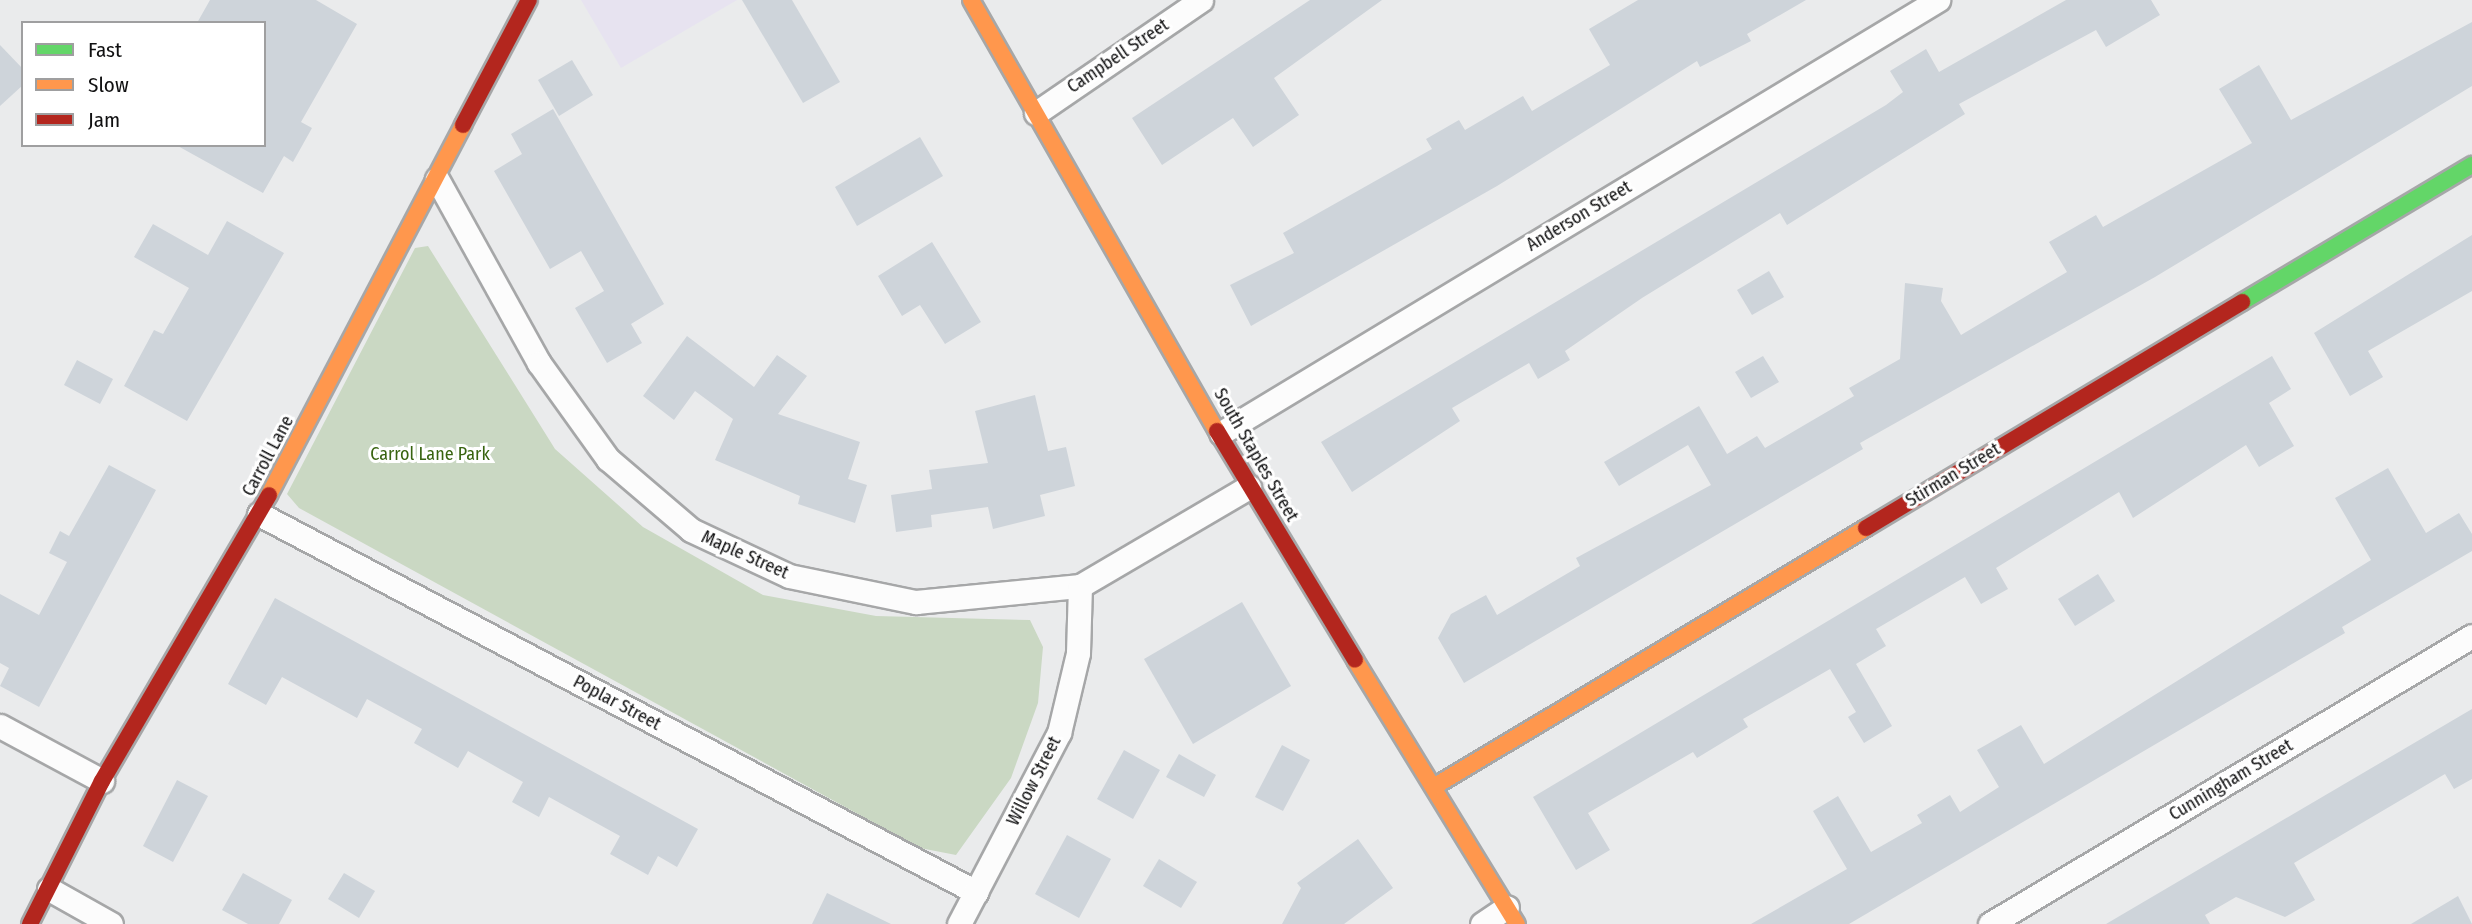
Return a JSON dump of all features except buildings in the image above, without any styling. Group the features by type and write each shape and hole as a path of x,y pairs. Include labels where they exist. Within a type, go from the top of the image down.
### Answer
{"street":[{"name":"Carroll Lane","path":"30,924 102,781 259,514 529,0"},
{"name":"South Staples Street","path":"971,0 1221,433 1249,487 1435,786 1512,916"},
{"name":"Campbell Street","path":"1036,113 1201,0"},
{"name":"Anderson Street","path":"1221,433 1938,0"},
{"name":"Stirman Street","path":"1435,786 2472,165"},
{"name":"Maple Street","path":"437,179 539,363 608,459 691,530 789,576 916,602 1080,586 1249,487"},
{"name":"Poplar Street","path":"259,514 976,892"},
{"name":"Willow Street","path":"959,924 1059,733 1078,653 1080,586"},
{"name":"Cunningham Street","path":"1990,924 2472,636"},
{"path":"0,726 102,781"},
{"path":"49,890 111,924"},
{"path":"1482,924 1512,916"}],"shaded area":[{"path":"581,0 737,0 621,68"}],"green space":[{"name":"Carrol Lane Park","path":"428,246 555,449 643,527 763,595 876,616 1030,620 1043,647 1038,703 1011,778 956,855 920,848 299,508 287,494 415,248"}],"traffic: fast":[{"path":"2242,302 2472,165"}],"traffic: slow":[{"path":"971,0 1217,431"},
{"path":"269,495 463,125"},
{"path":"1435,786 1866,528"},
{"path":"1355,660 1517,924"}],"traffic: jam":[{"path":"463,125 529,0"},
{"path":"1866,528 2242,302"},
{"path":"1217,431 1355,660"},
{"path":"30,924 102,781 269,495"}]}
